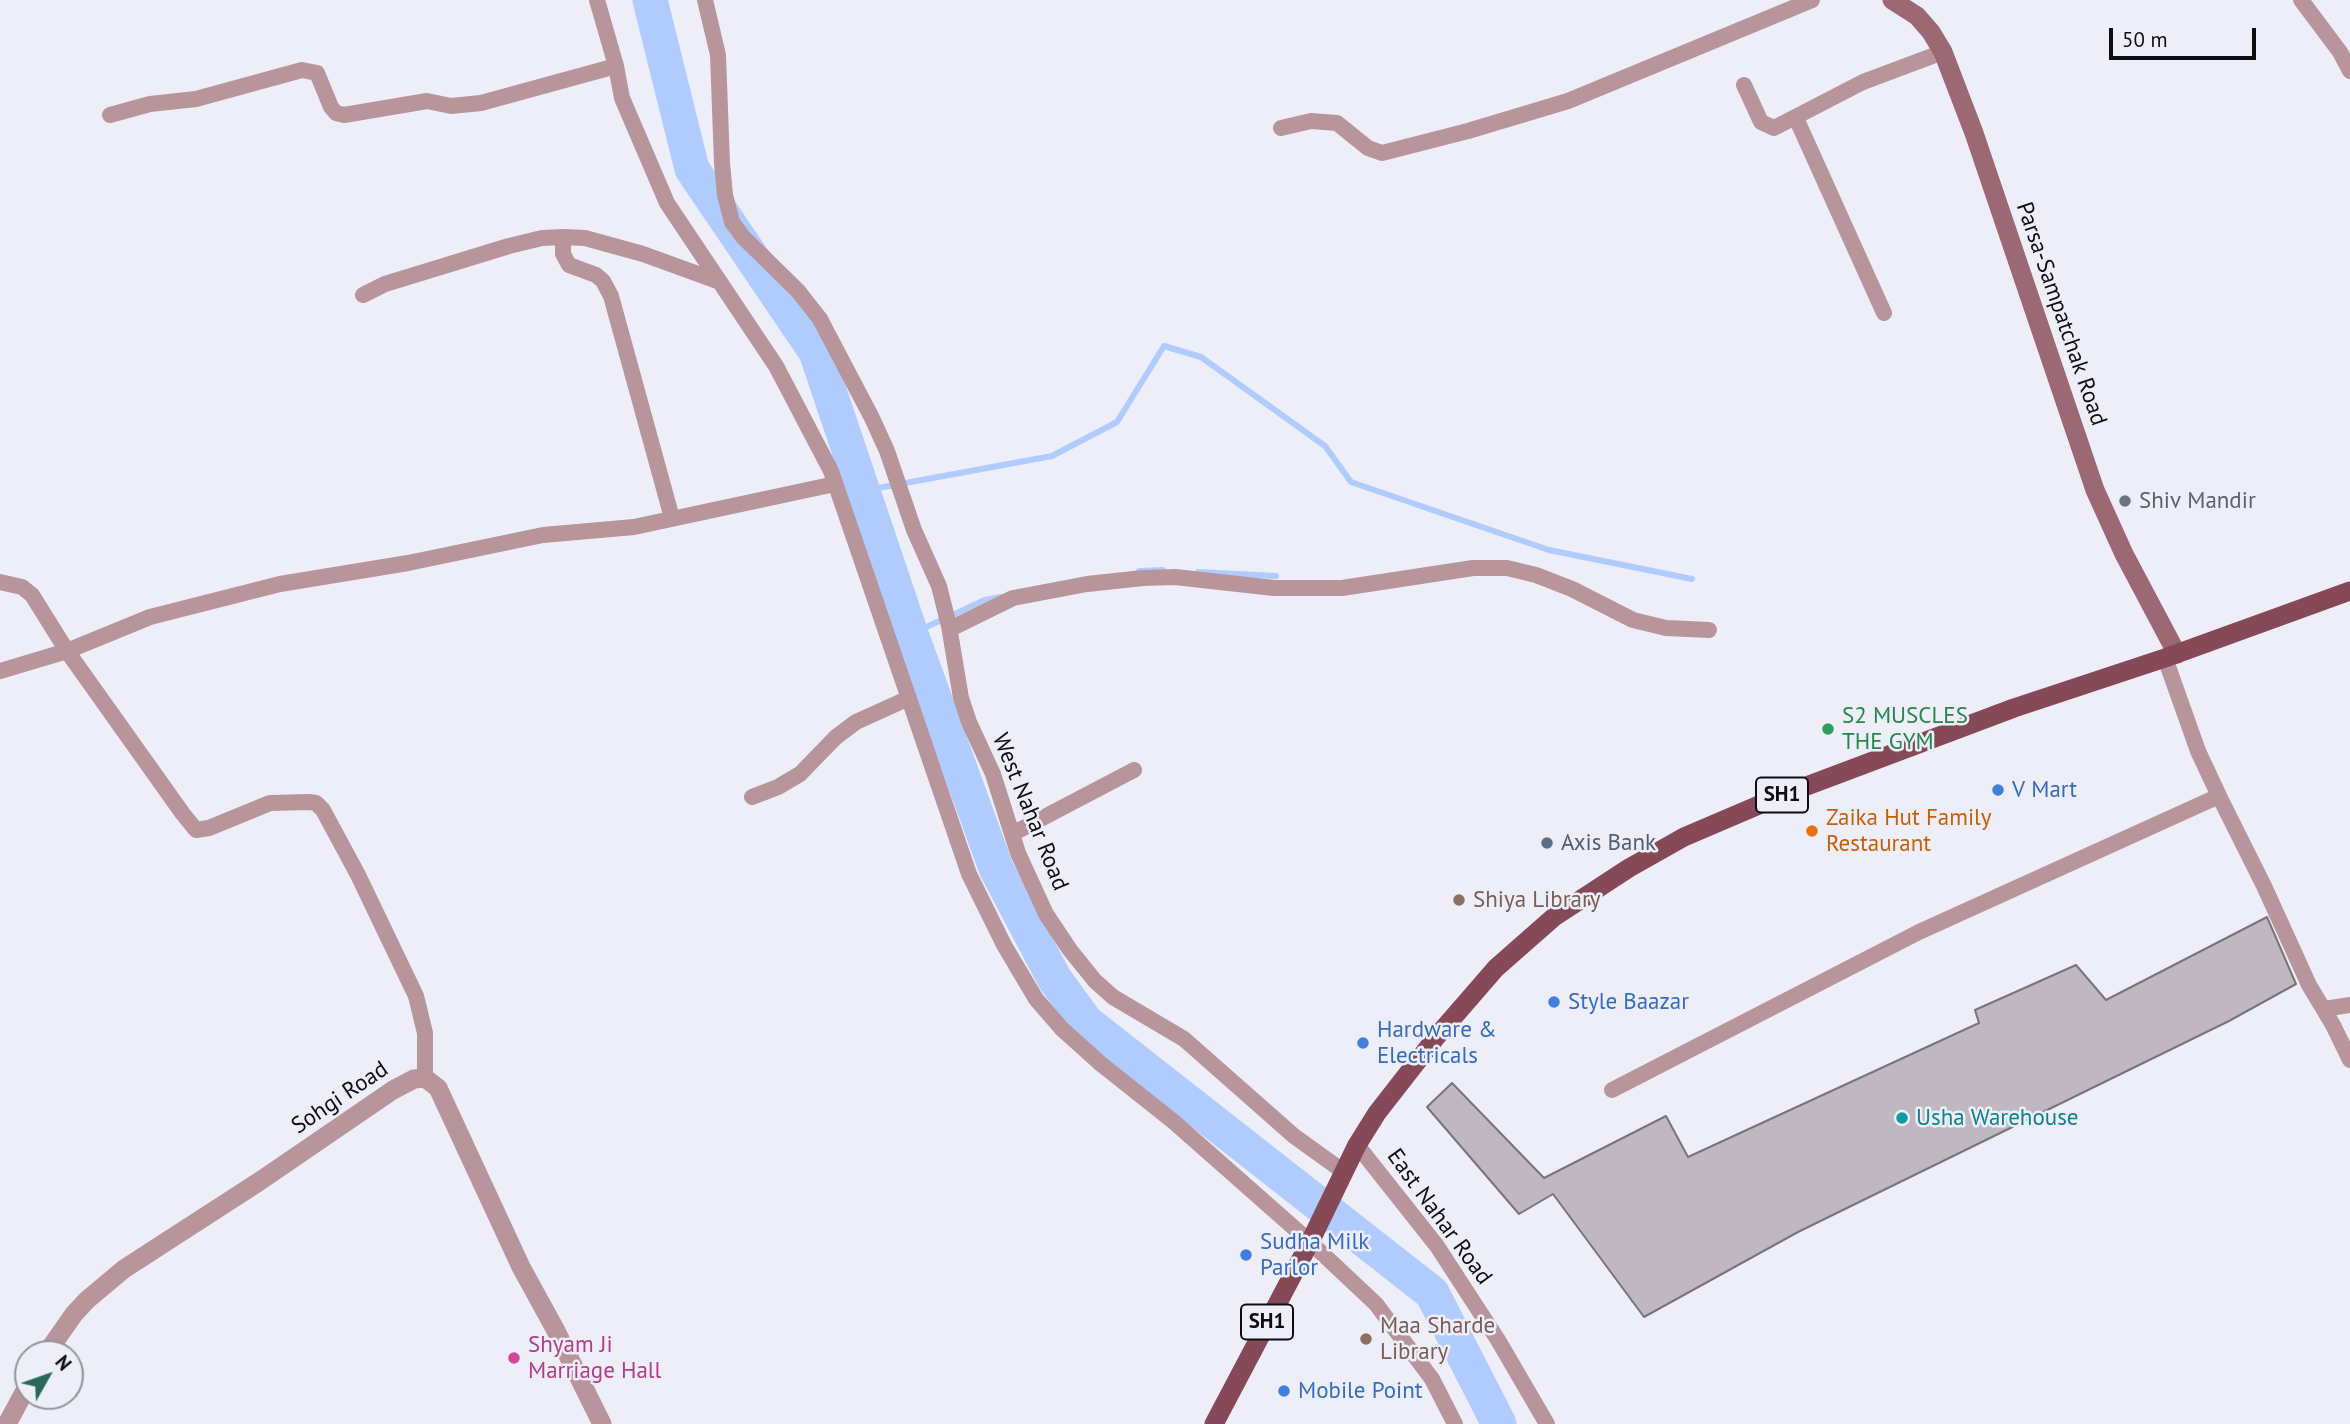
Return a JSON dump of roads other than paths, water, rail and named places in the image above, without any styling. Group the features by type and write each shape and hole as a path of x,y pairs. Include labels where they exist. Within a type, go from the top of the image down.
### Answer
{"main road":[{"name":"Parsa-Sampatchak Road","path":"1895,1 1917,16 1943,52 1974,133 2095,490 2171,656"},
{"name":"SH1","path":"1214,1424 1310,1242 1357,1145 1377,1113 1428,1047 1496,968 1554,917 1629,868 1684,837 1793,791 2014,708 2171,656 2350,591"}],"street":[{"path":"597,0 622,98 667,204 776,366 831,471 969,874 1004,945 1036,999 1062,1029 1101,1064 1174,1122 1376,1304 1432,1379 1455,1424"},
{"name":"West Nahar Road","path":"705,0 718,55 722,163 725,195 732,222 743,237 798,291 820,319 887,451 914,530 939,586 950,627 961,698 969,722 993,774 1018,853 1046,914 1095,981 1135,1012 1184,1039 1341,1177"},
{"path":"1281,128 1311,121 1337,123 1368,148 1382,153 1568,101 1812,0"},
{"path":"2301,0 2325,30 2350,71"},
{"path":"1744,85 1765,125 1774,128 1863,82 1943,52"},
{"path":"110,115 150,104 197,99 302,70 317,73 331,107 336,113 344,115 427,101 451,106 481,103 616,66"},
{"path":"1796,118 1884,313"},
{"path":"363,295 386,284 509,246 542,238 563,237 584,239 643,254 720,282"},
{"path":"563,237 564,254 569,265 596,275 603,281 611,296 672,518"},
{"path":"0,671 67,651 150,617 280,584 408,563 543,535 634,527 835,484"},
{"path":"950,627 1013,598 1087,584 1143,578 1175,577 1274,589 1342,588 1473,568 1507,568 1536,575 1572,589 1633,620 1666,628 1709,630"},
{"path":"0,582 28,590 67,651 196,830 209,828 270,803 316,803 327,814 416,996 425,1033 425,1078"},
{"path":"2171,656 2199,751 2309,985 2350,1060"},
{"path":"752,797 778,787 800,774 836,737 856,722 909,698"},
{"path":"1012,834 1134,770"},
{"path":"1612,1090 1919,932 2219,796"},
{"path":"2324,1009 2350,1005"},
{"name":"Sohgi Road","path":"56,1340 80,1307 124,1269 304,1152 393,1090 414,1079 425,1078 438,1088 521,1267 555,1328 602,1424"},
{"name":"East Nahar Road","path":"1357,1145 1437,1246 1498,1340 1547,1424"}],"waterway":[{"path":"650,0 692,169 816,352 911,634 996,868 1054,978 1086,1022 1432,1293 1499,1424"},
{"path":"862,491 1052,456 1117,422 1164,346 1201,357 1325,446 1351,482 1549,550 1692,579"},
{"path":"1139,571 1163,570"},
{"path":"1198,572 1276,576"},
{"path":"911,634 985,600 1001,597"}],"place":[{"name":"Shiv Mandir","path":"2125,501"},
{"name":"S2 MUSCLES THE GYM","path":"1828,729"},
{"name":"V Mart","path":"1998,790"},
{"name":"Zaika Hut Family Restaurant","path":"1812,831"},
{"name":"Axis Bank","path":"1547,843"},
{"name":"Shiya Library","path":"1459,900"},
{"name":"Style Baazar","path":"1554,1002"},
{"name":"Hardware & Electricals","path":"1363,1043"},
{"name":"Usha Warehouse","path":"1902,1118"},
{"name":"Sudha Milk Parlor","path":"1246,1255"},
{"name":"Maa Sharde Library","path":"1366,1339"},
{"name":"Shyam Ji Marriage Hall","path":"514,1358"},
{"name":"Mobile Point","path":"1284,1391"}]}
